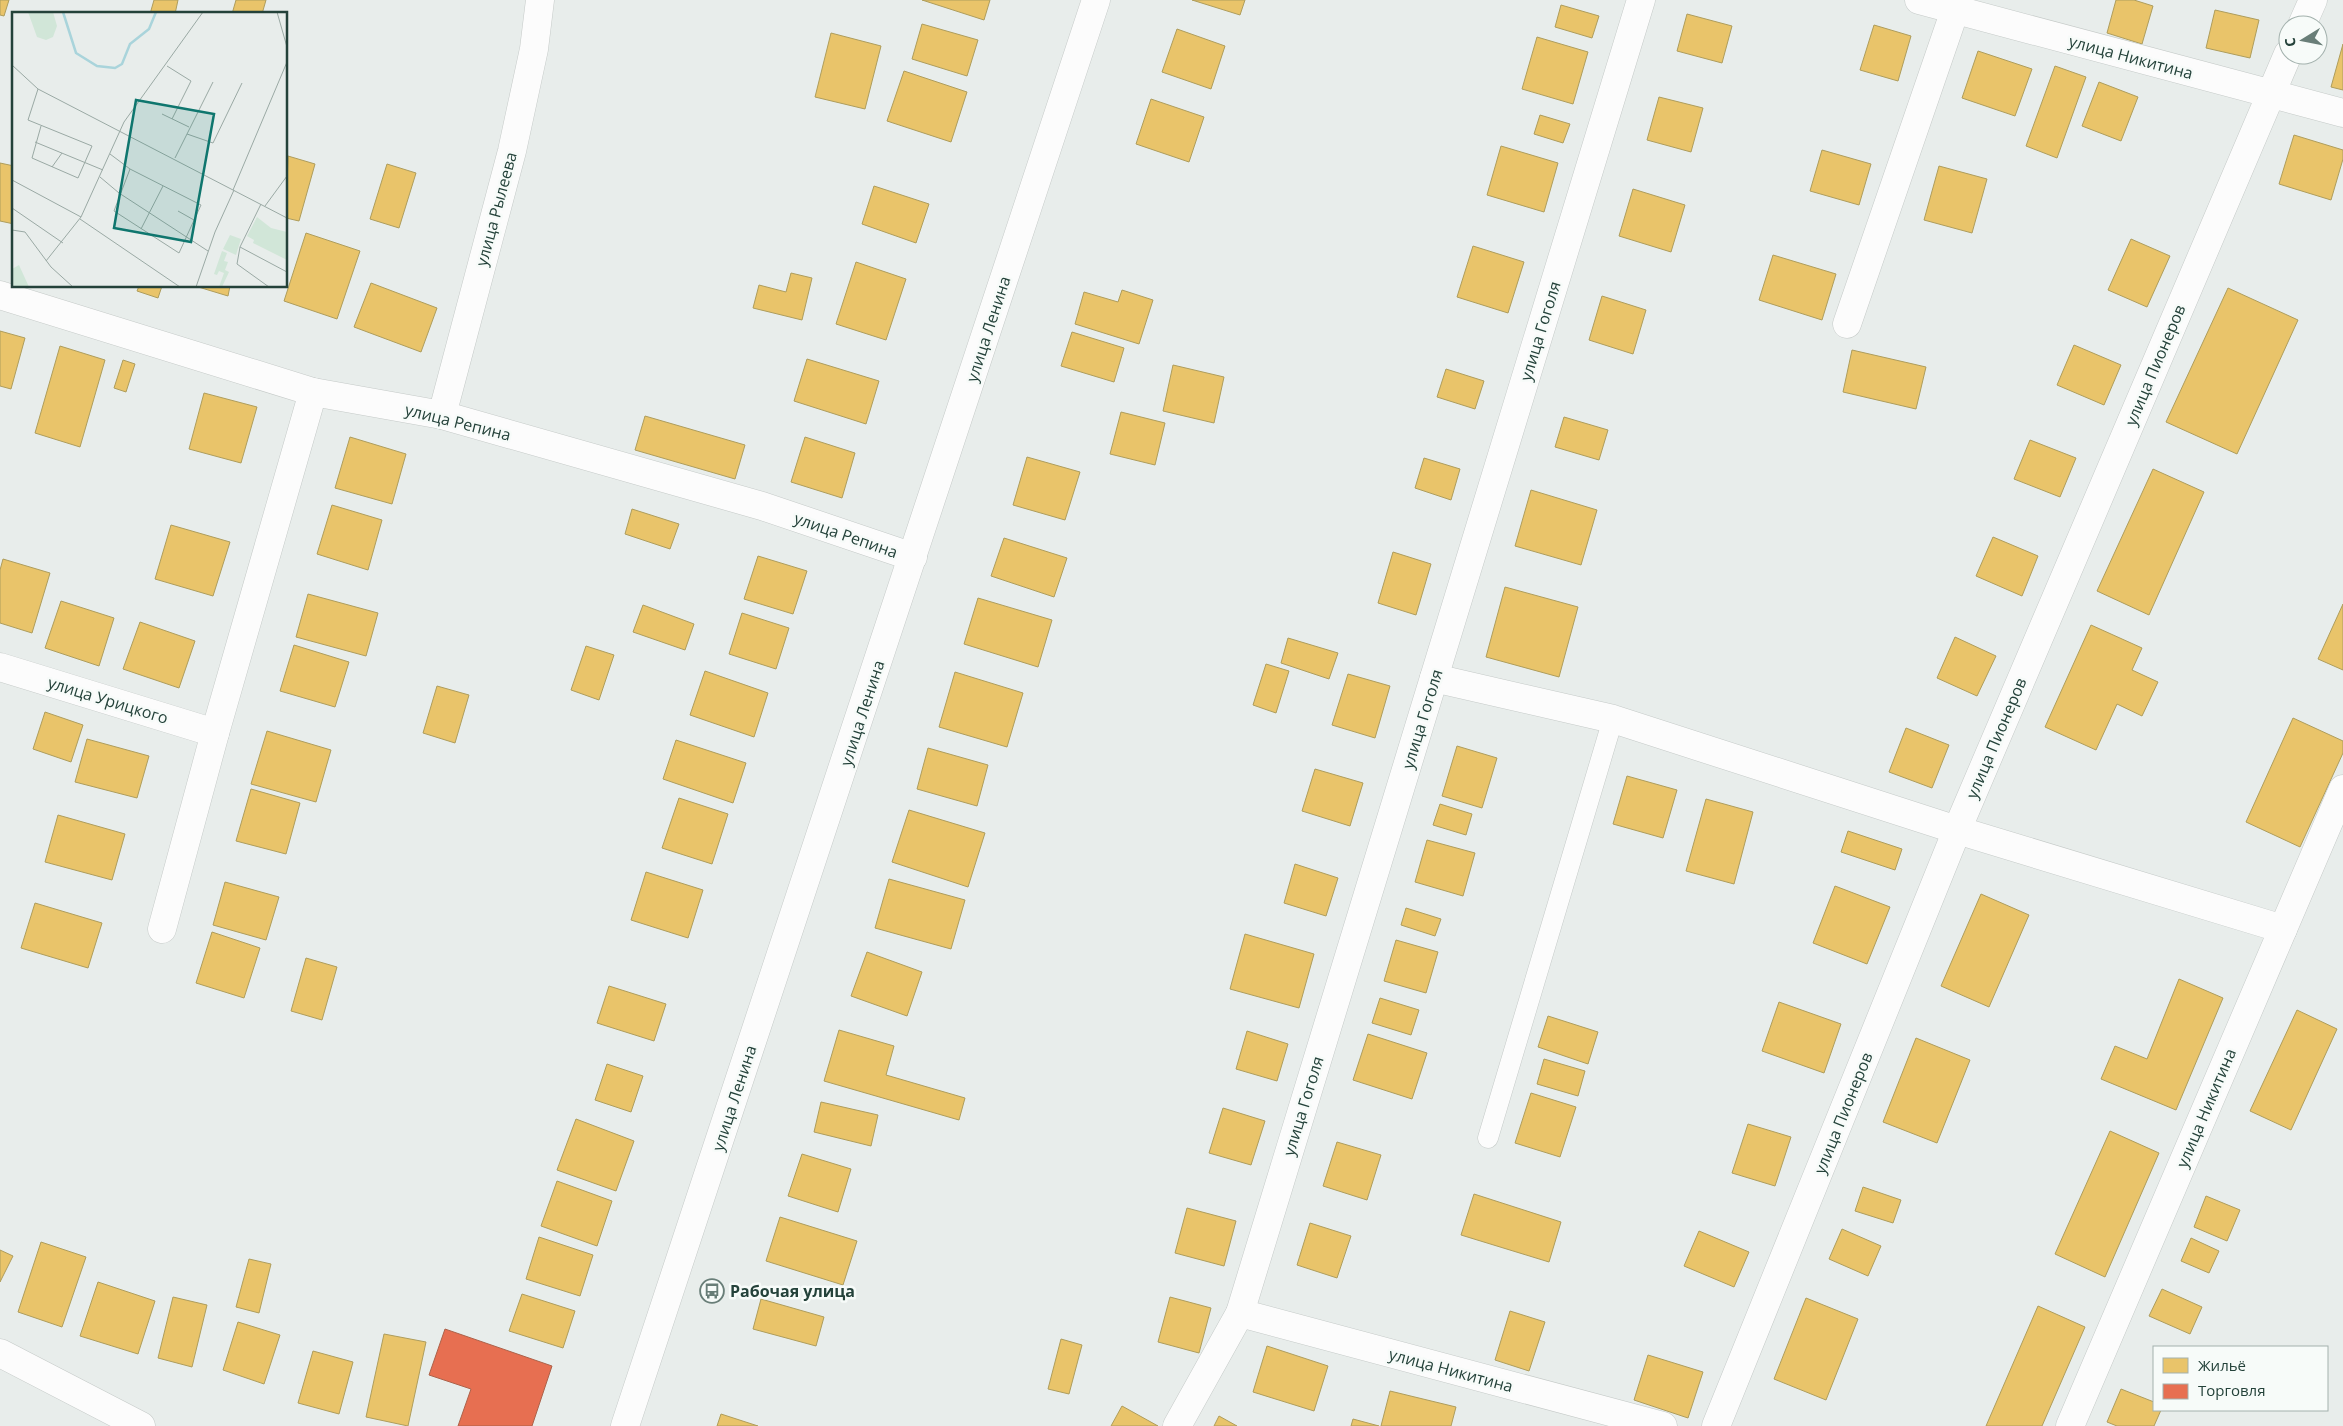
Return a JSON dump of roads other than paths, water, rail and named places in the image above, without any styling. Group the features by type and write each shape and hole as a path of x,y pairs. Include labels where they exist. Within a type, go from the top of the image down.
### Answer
{"street":[{"name":"улица Рылеева","path":"442,415 512,151 534,49 540,0"},
{"name":"улица Ленина","path":"625,1426 1096,0"},
{"name":"улица Гоголя","path":"1177,1426 1240,1314 1641,0"},
{"name":"улица Никитина","path":"1919,0 2343,114"},
{"path":"2306,15 2313,0"},
{"path":"1848,324 1955,10"},
{"name":"улица Пионеров","path":"1716,1426 1957,830 2283,65"},
{"name":"улица Репина","path":"0,295 313,392 442,415 762,506 913,557"},
{"path":"162,930 215,733 313,392"},
{"name":"улица Урицкого","path":"0,667 215,733"},
{"path":"1434,678 1613,720 1957,830 2283,929"},
{"name":"улица Никитина","path":"2070,1426 2343,789"},
{"name":"улица Никитина","path":"1240,1314 1663,1426"},
{"path":"0,1353 141,1426"}],"lane":[{"path":"1488,1138 1613,720"}],"place":[{"name":"Рабочая улица","path":"712,1291"}]}
